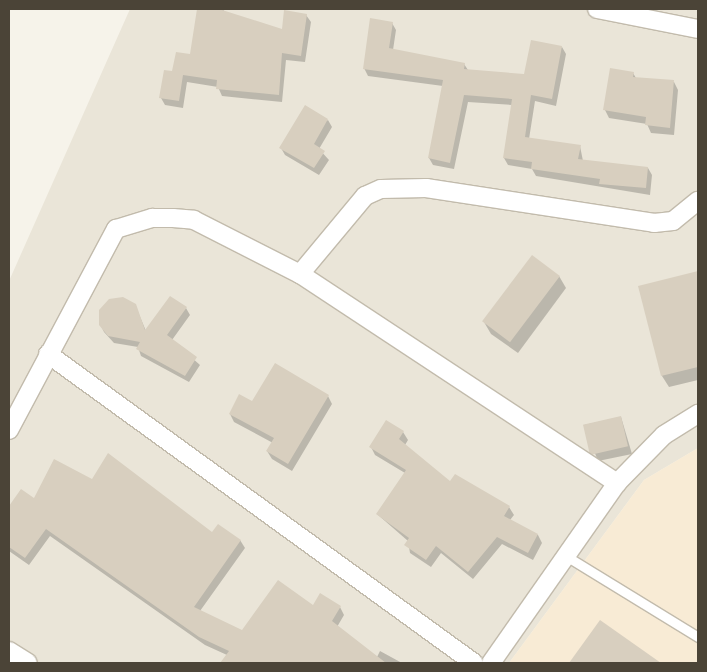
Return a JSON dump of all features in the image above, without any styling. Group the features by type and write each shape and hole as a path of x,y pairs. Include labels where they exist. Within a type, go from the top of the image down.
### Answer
{"street":[{"path":"598,9 698,29"},
{"path":"300,274 365,196 382,189 426,188 654,223 673,221 698,201"},
{"path":"9,430 116,229 133,222 194,220 300,274 617,483"},
{"path":"48,354 474,663"},
{"path":"491,663 617,483 664,434 698,414"},
{"path":"9,651 28,663"}],"lane":[{"path":"566,556 698,637"}],"shaded area":[{"path":"130,9 698,9 698,448 644,480 509,663 9,663 9,281"},
{"path":"698,448 698,663 509,663 644,480"}],"building":[{"path":"197,9 219,9 282,29 284,10 307,14 301,56 282,53 279,95 216,89 217,80 183,75 179,101 159,98 164,70 172,71 176,52 190,54"},
{"path":"370,18 393,22 389,48 465,63 464,69 524,74 531,40 562,46 552,99 531,95 525,137 581,145 578,159 648,167 646,188 599,184 600,179 531,169 532,162 503,158 512,99 464,95 450,163 428,158 443,80 363,69"},
{"path":"610,68 634,72 633,77 674,80 670,128 645,125 646,117 603,110"},
{"path":"305,105 328,119 314,144 325,151 314,168 279,148"},
{"path":"532,255 560,276 510,342 482,321"},
{"path":"698,271 698,367 661,376 638,286"},
{"path":"170,296 187,307 167,335 197,357 185,376 136,349 140,342 108,336 99,325 99,310 109,299 123,297 136,304 145,330"},
{"path":"275,363 329,395 288,464 266,451 274,438 229,414 239,394 252,401"},
{"path":"621,416 628,446 590,455 583,425"},
{"path":"386,420 404,431 399,439 450,481 455,474 510,506 504,516 538,534 528,553 497,537 468,572 436,546 426,560 404,545 409,538 376,514 406,470 369,447"},
{"path":"108,453 212,532 218,524 241,540 194,607 242,630 278,580 313,605 320,593 341,606 332,621 386,663 220,663 229,651 199,637 46,529 25,558 9,547 9,506 21,489 34,498 54,459 92,479"},
{"path":"600,620 661,663 569,663"}]}
